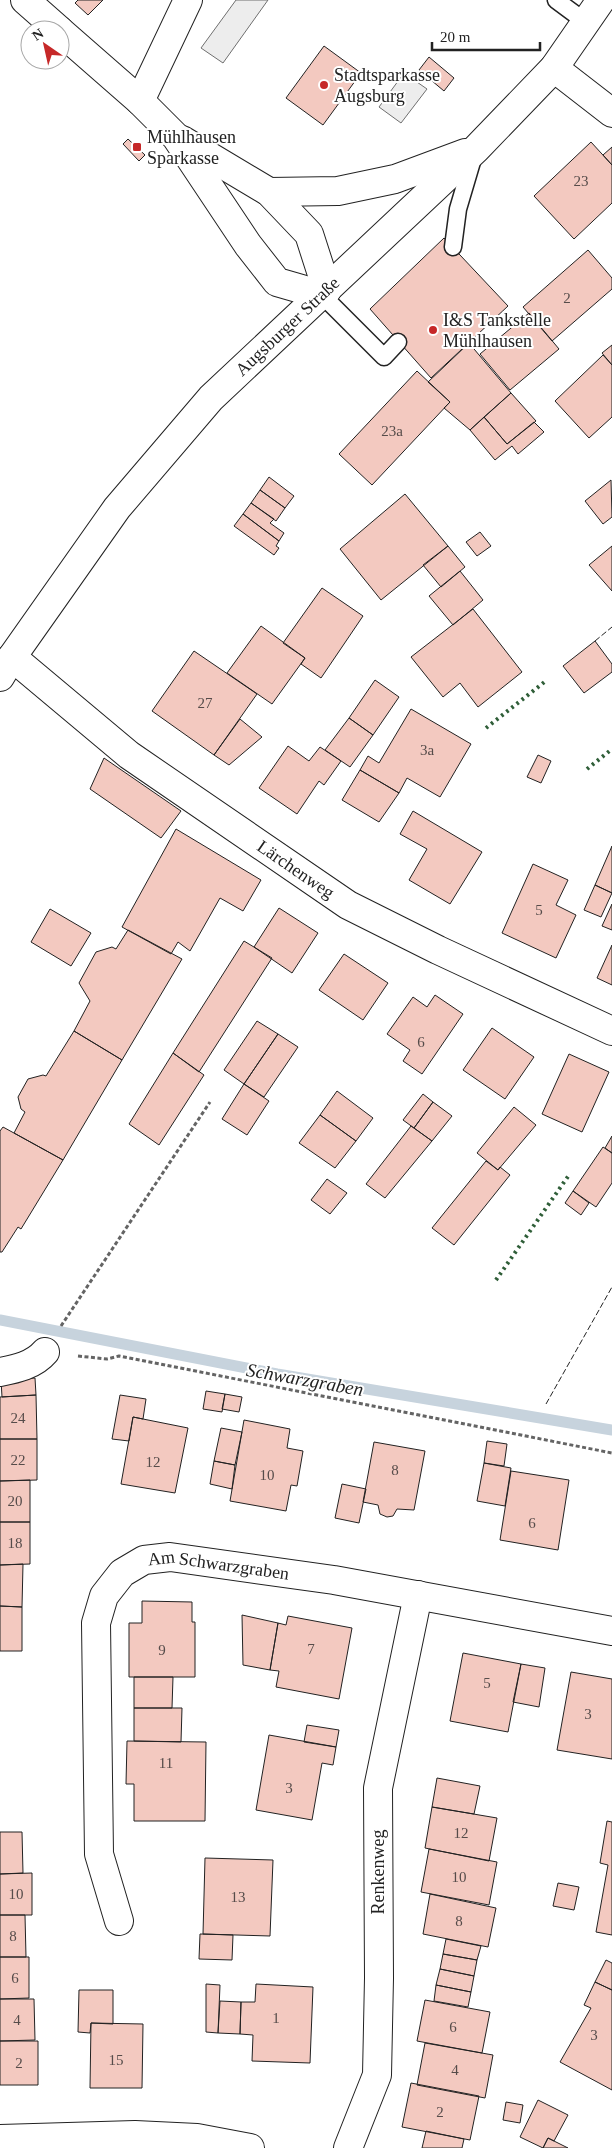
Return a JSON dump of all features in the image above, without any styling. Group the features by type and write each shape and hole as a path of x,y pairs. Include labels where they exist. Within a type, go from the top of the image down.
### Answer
{"street":[{"path":"25,0 48,20"},
{"path":"140,101 188,0"},
{"name":"Augsburger Straße","path":"6,667 117,508 211,398 476,149 554,68 587,23 601,0"},
{"path":"70,39 140,101 176,137 248,245 277,282 325,292 309,234 269,192 176,137"},
{"path":"554,68 612,113"},
{"path":"269,192 338,191 394,179 476,149"},
{"name":"Lärchenweg","path":"6,667 129,755 348,905 438,950 612,1031"},
{"path":"0,1372 15,1369 38,1360 45,1352"},
{"name":"Am Schwarzgraben","path":"119,1921 99,1854 96,1623 104,1596 122,1573 144,1560 170,1557 334,1580 612,1631"},
{"name":"Renkenweg","path":"348,2148 377,2075 379,1978 378,1788 418,1595"},
{"path":"0,2139 135,2135 197,2138 250,2148"}],"lane":[{"path":"556,0 587,23"},
{"path":"453,248 458,209 476,149"},
{"path":"325,292 384,357 398,342"}],"path":[{"path":"65,1319 210,1102"},
{"path":"45,1352 107,1359 119,1356 612,1453"}],"shaded area":[{"path":"236,0 268,0 223,63 201,48"},
{"path":"404,73 427,89 401,123 379,107"}],"building":[{"path":"78,0 103,0 88,15 75,3"},
{"name":"Stadtsparkasse Augsburg","path":"324,46 361,73 323,125 286,98"},
{"path":"429,57 454,78 444,91 419,70"},
{"path":"128,139 145,155 139,161 123,144"},
{"path":"591,142 612,165 612,203 574,239 534,196"},
{"path":"612,147 612,165 603,155"},
{"path":"444,238 508,306 431,378 370,309"},
{"path":"588,250 612,278 612,289 552,341 523,307"},
{"path":"529,313 559,349 510,390 480,354"},
{"path":"469,343 511,393 470,430 444,408 450,402 428,382"},
{"path":"612,345 612,365 602,353"},
{"path":"603,355 612,365 612,417 589,438 555,401"},
{"path":"417,371 450,402 372,485 339,454"},
{"path":"511,393 536,421 507,444 484,417"},
{"path":"484,417 507,444 534,422 544,432 518,454 512,446 495,460 470,430"},
{"path":"269,477 294,496 285,508 260,490"},
{"path":"611,480 612,517 603,524 585,501"},
{"path":"260,490 285,508 276,521 251,503"},
{"path":"405,494 448,546 381,600 340,549"},
{"path":"251,503 274,519 270,523 284,533 279,541 243,514"},
{"path":"243,514 279,541 276,546 279,548 274,555 234,526"},
{"path":"480,532 491,546 477,556 466,542"},
{"path":"448,546 465,567 441,587 423,565"},
{"path":"612,546 612,591 589,565"},
{"path":"460,571 483,600 453,625 429,596"},
{"path":"322,588 363,616 321,678 301,664 305,658 283,643"},
{"path":"473,609 522,672 478,707 460,683 443,697 411,657"},
{"path":"261,626 305,658 272,704 227,673"},
{"path":"595,641 612,664 612,672 584,693 563,666"},
{"path":"194,651 257,694 214,755 152,711"},
{"path":"375,680 399,697 373,735 349,718"},
{"path":"411,709 471,744 440,797 407,778 399,793 360,770 368,756 379,763"},
{"path":"349,718 373,735 350,767 325,750"},
{"path":"240,719 262,737 229,765 214,755"},
{"path":"288,746 309,761 320,747 341,761 324,785 319,781 297,814 259,788"},
{"path":"538,755 551,761 541,783 527,777"},
{"path":"104,758 181,811 161,838 90,789"},
{"path":"360,770 399,793 379,822 342,800"},
{"path":"413,811 482,852 450,904 409,880 427,849 400,834"},
{"path":"176,829 261,880 243,911 220,898 190,951 178,942 171,954 122,927"},
{"path":"612,846 612,893 595,885"},
{"path":"533,864 568,880 556,905 576,915 556,958 502,933"},
{"path":"595,885 612,893 601,917 584,910"},
{"path":"612,904 612,930 602,926"},
{"path":"279,908 318,933 292,973 254,947"},
{"path":"50,909 91,933 71,966 31,942"},
{"path":"128,930 182,959 122,1060 74,1031 90,1001 79,983 96,952 112,947 116,949"},
{"path":"244,941 272,958 199,1072 173,1053"},
{"path":"612,945 612,985 597,978"},
{"path":"344,954 388,983 363,1020 319,990"},
{"path":"435,995 463,1014 422,1074 403,1061 410,1050 387,1034 413,997 427,1007"},
{"path":"257,1021 278,1034 244,1084 224,1070"},
{"path":"492,1028 534,1057 505,1099 463,1070"},
{"path":"74,1031 122,1060 63,1160 14,1133 25,1112 21,1109 18,1097 28,1079 46,1076"},
{"path":"278,1034 298,1047 264,1097 244,1084"},
{"path":"173,1053 204,1075 159,1145 129,1124"},
{"path":"569,1054 609,1072 582,1132 542,1114"},
{"path":"244,1084 269,1101 247,1135 222,1119"},
{"path":"337,1091 373,1118 356,1141 320,1115"},
{"path":"423,1094 433,1102 414,1128 403,1120"},
{"path":"433,1102 452,1116 432,1141 414,1128"},
{"path":"514,1107 536,1125 498,1170 477,1153"},
{"path":"320,1115 356,1141 335,1168 299,1143"},
{"path":"411,1126 432,1141 385,1198 366,1184"},
{"path":"3,1127 63,1160 21,1229 18,1227 2,1252 0,1252 0,1131"},
{"path":"612,1136 612,1153 605,1148"},
{"path":"603,1147 612,1153 612,1183 596,1207 573,1191"},
{"path":"486,1161 498,1170 500,1167 510,1175 454,1245 432,1228"},
{"path":"327,1179 347,1193 330,1214 311,1200"},
{"path":"573,1191 589,1203 581,1215 565,1203"},
{"path":"35,1378 36,1395 2,1397 1,1380"},
{"path":"206,1391 225,1394 222,1412 203,1409"},
{"path":"225,1394 242,1397 239,1412 222,1409"},
{"path":"36,1395 37,1439 0,1439 0,1397"},
{"path":"120,1395 146,1399 143,1419 133,1417 129,1441 112,1439"},
{"path":"133,1417 188,1428 175,1493 121,1484"},
{"path":"244,1420 290,1429 287,1448 303,1451 297,1486 291,1485 286,1511 230,1501"},
{"path":"221,1428 242,1432 235,1465 214,1461"},
{"path":"0,1439 37,1439 37,1480 0,1481"},
{"path":"487,1441 507,1444 504,1466 484,1463"},
{"path":"374,1442 425,1451 414,1510 397,1509 393,1516 387,1517 380,1514 378,1505 363,1502"},
{"path":"214,1461 235,1465 232,1489 210,1484"},
{"path":"484,1463 511,1468 505,1506 477,1501"},
{"path":"511,1471 569,1480 558,1550 500,1540"},
{"path":"30,1480 30,1522 0,1522 0,1481"},
{"path":"342,1484 366,1489 359,1523 335,1518"},
{"path":"0,1522 30,1522 30,1564 0,1565"},
{"path":"23,1564 22,1607 0,1606 0,1565"},
{"path":"142,1601 192,1602 192,1622 195,1622 195,1677 129,1677 129,1623 142,1623"},
{"path":"0,1606 22,1607 22,1651 0,1651"},
{"path":"242,1615 278,1623 270,1670 243,1665"},
{"path":"288,1616 352,1628 339,1699 276,1687 279,1671 270,1670 278,1623 286,1625"},
{"path":"463,1653 521,1664 508,1732 450,1721"},
{"path":"521,1664 545,1668 539,1707 513,1702"},
{"path":"571,1672 612,1679 612,1759 557,1750"},
{"path":"134,1677 173,1677 172,1708 134,1708"},
{"path":"134,1708 182,1708 181,1742 134,1741"},
{"path":"307,1725 339,1730 336,1747 304,1742"},
{"path":"269,1735 336,1747 333,1765 322,1763 312,1820 256,1810"},
{"path":"127,1741 206,1742 205,1821 134,1821 134,1784 126,1784"},
{"path":"437,1778 480,1786 474,1814 432,1807"},
{"path":"432,1807 497,1818 489,1861 425,1848"},
{"path":"607,1821 612,1822 612,1935 596,1932 608,1865 600,1863"},
{"path":"0,1832 22,1832 23,1873 0,1874"},
{"path":"429,1849 497,1862 489,1905 421,1892"},
{"path":"205,1858 273,1860 270,1936 203,1934"},
{"path":"32,1873 32,1915 0,1915 0,1874"},
{"path":"558,1883 579,1887 574,1910 553,1906"},
{"path":"430,1894 496,1908 488,1947 423,1934"},
{"path":"0,1915 25,1915 26,1957 0,1957"},
{"path":"200,1934 233,1935 232,1960 199,1959"},
{"path":"446,1939 481,1946 477,1960 443,1954"},
{"path":"443,1954 477,1960 474,1976 440,1969"},
{"path":"0,1957 29,1957 29,1998 0,1999"},
{"path":"606,1960 612,1963 612,1990 595,1982"},
{"path":"440,1969 474,1976 471,1992 436,1985"},
{"path":"595,1982 612,1990 612,2090 560,2062 591,2008 584,2005"},
{"path":"206,1984 220,1985 218,2033 206,2032"},
{"path":"256,1984 313,1987 310,2063 252,2061 253,2035 240,2034 241,2002 255,2002"},
{"path":"436,1985 471,1992 468,2007 434,2001"},
{"path":"79,1990 113,1990 113,2024 91,2023 90,2033 78,2032"},
{"path":"0,1999 34,1999 35,2040 0,2041"},
{"path":"425,2000 490,2012 482,2053 417,2041"},
{"path":"220,2001 241,2002 240,2034 218,2033"},
{"path":"91,2023 143,2024 142,2088 90,2088"},
{"path":"0,2041 38,2041 38,2085 0,2085"},
{"path":"425,2043 493,2055 485,2098 417,2085"},
{"path":"411,2083 479,2096 470,2140 402,2127"},
{"path":"538,2100 568,2115 554,2141 548,2138 543,2148 520,2137"},
{"path":"506,2102 523,2105 520,2123 503,2120"},
{"path":"426,2131 464,2139 462,2148 422,2148"},
{"path":"548,2138 568,2148 543,2148"}],"waterway":[{"name":"Schwarzgraben","path":"0,1320 277,1374 612,1430"}],"hedge":[{"path":"486,728 547,680"},
{"path":"587,769 612,749"},
{"path":"496,1280 569,1175"}],"fence":[{"path":"595,641 612,627"},
{"path":"546,1404 612,1287"}],"place":[{"name":"Stadtsparkasse Augsburg","path":"324,85"},
{"name":"Mühlhausen Sparkasse","path":"137,147"},
{"name":"I&S Tankstelle Mühlhausen","path":"433,330"}]}
